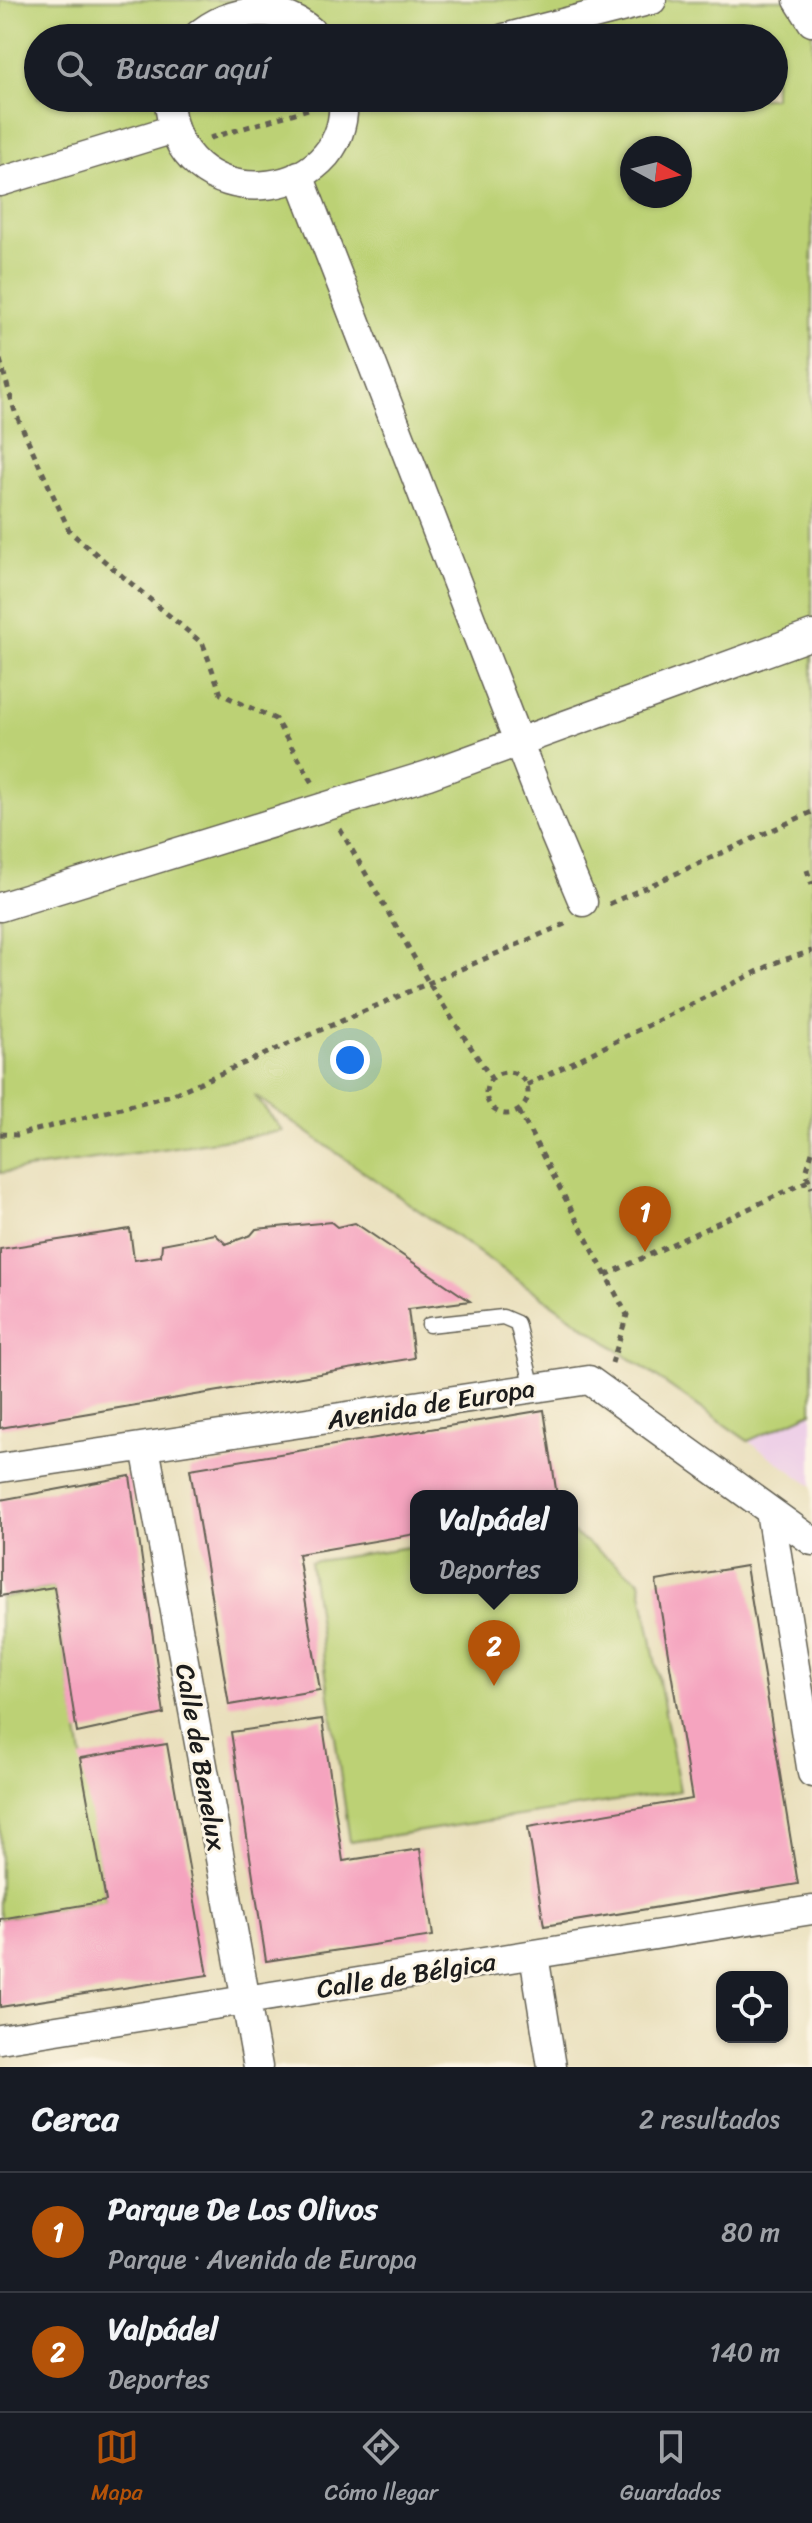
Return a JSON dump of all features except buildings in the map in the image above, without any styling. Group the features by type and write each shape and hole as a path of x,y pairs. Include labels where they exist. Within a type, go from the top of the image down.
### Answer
{"street":[{"path":"559,24 652,0"},
{"path":"798,0 812,22"},
{"path":"211,24 236,7 288,17 298,24"},
{"path":"171,112 174,129 188,155 211,175 238,186 268,187 299,175 320,160 337,135 341,112"},
{"path":"0,182 174,129"},
{"path":"299,175 585,910"},
{"path":"0,907 428,775 812,635"},
{"name":"Avenida de Europa","path":"0,1468 589,1380 812,1541"},
{"name":"Calle de Benelux","path":"145,1447 258,2067"},
{"path":"770,1511 812,1773"},
{"name":"Calle de Bélgica","path":"0,2039 812,1910"},
{"path":"534,1955 552,2067"}],"lane":[{"path":"429,1325 503,1317 517,1323 533,1388"}],"path":[{"path":"0,360 15,412 70,532 203,644 221,694 275,719 314,785"},
{"path":"0,1134 17,1135 171,1095 430,985 585,910 812,812"},
{"path":"337,825 430,985 491,1078"},
{"path":"807,870 812,885"},
{"path":"527,1085 777,962 812,951"},
{"path":"491,1078 511,1072 527,1085"},
{"path":"491,1078 486,1090 489,1104 506,1114 519,1111 527,1100 527,1085"},
{"path":"519,1111 627,1315 603,1391"},
{"path":"812,1152 806,1163 812,1188"},
{"path":"606,1275 808,1181"}],"shaded area":[{"path":"812,1412 812,1486 748,1441"}],"green space":[{"path":"0,0 812,0 812,1412 748,1441 254,1095 283,1131 0,1173"},
{"path":"578,1536 640,1581 680,1791 350,1842 310,1562 410,1547 410,1594 578,1594"},
{"path":"54,1587 106,1901 0,1919 0,1598"}],"place":[{"name":"Parque De Los Olivos","path":"645,1252"},
{"name":"Valpádel","path":"494,1686"}]}
